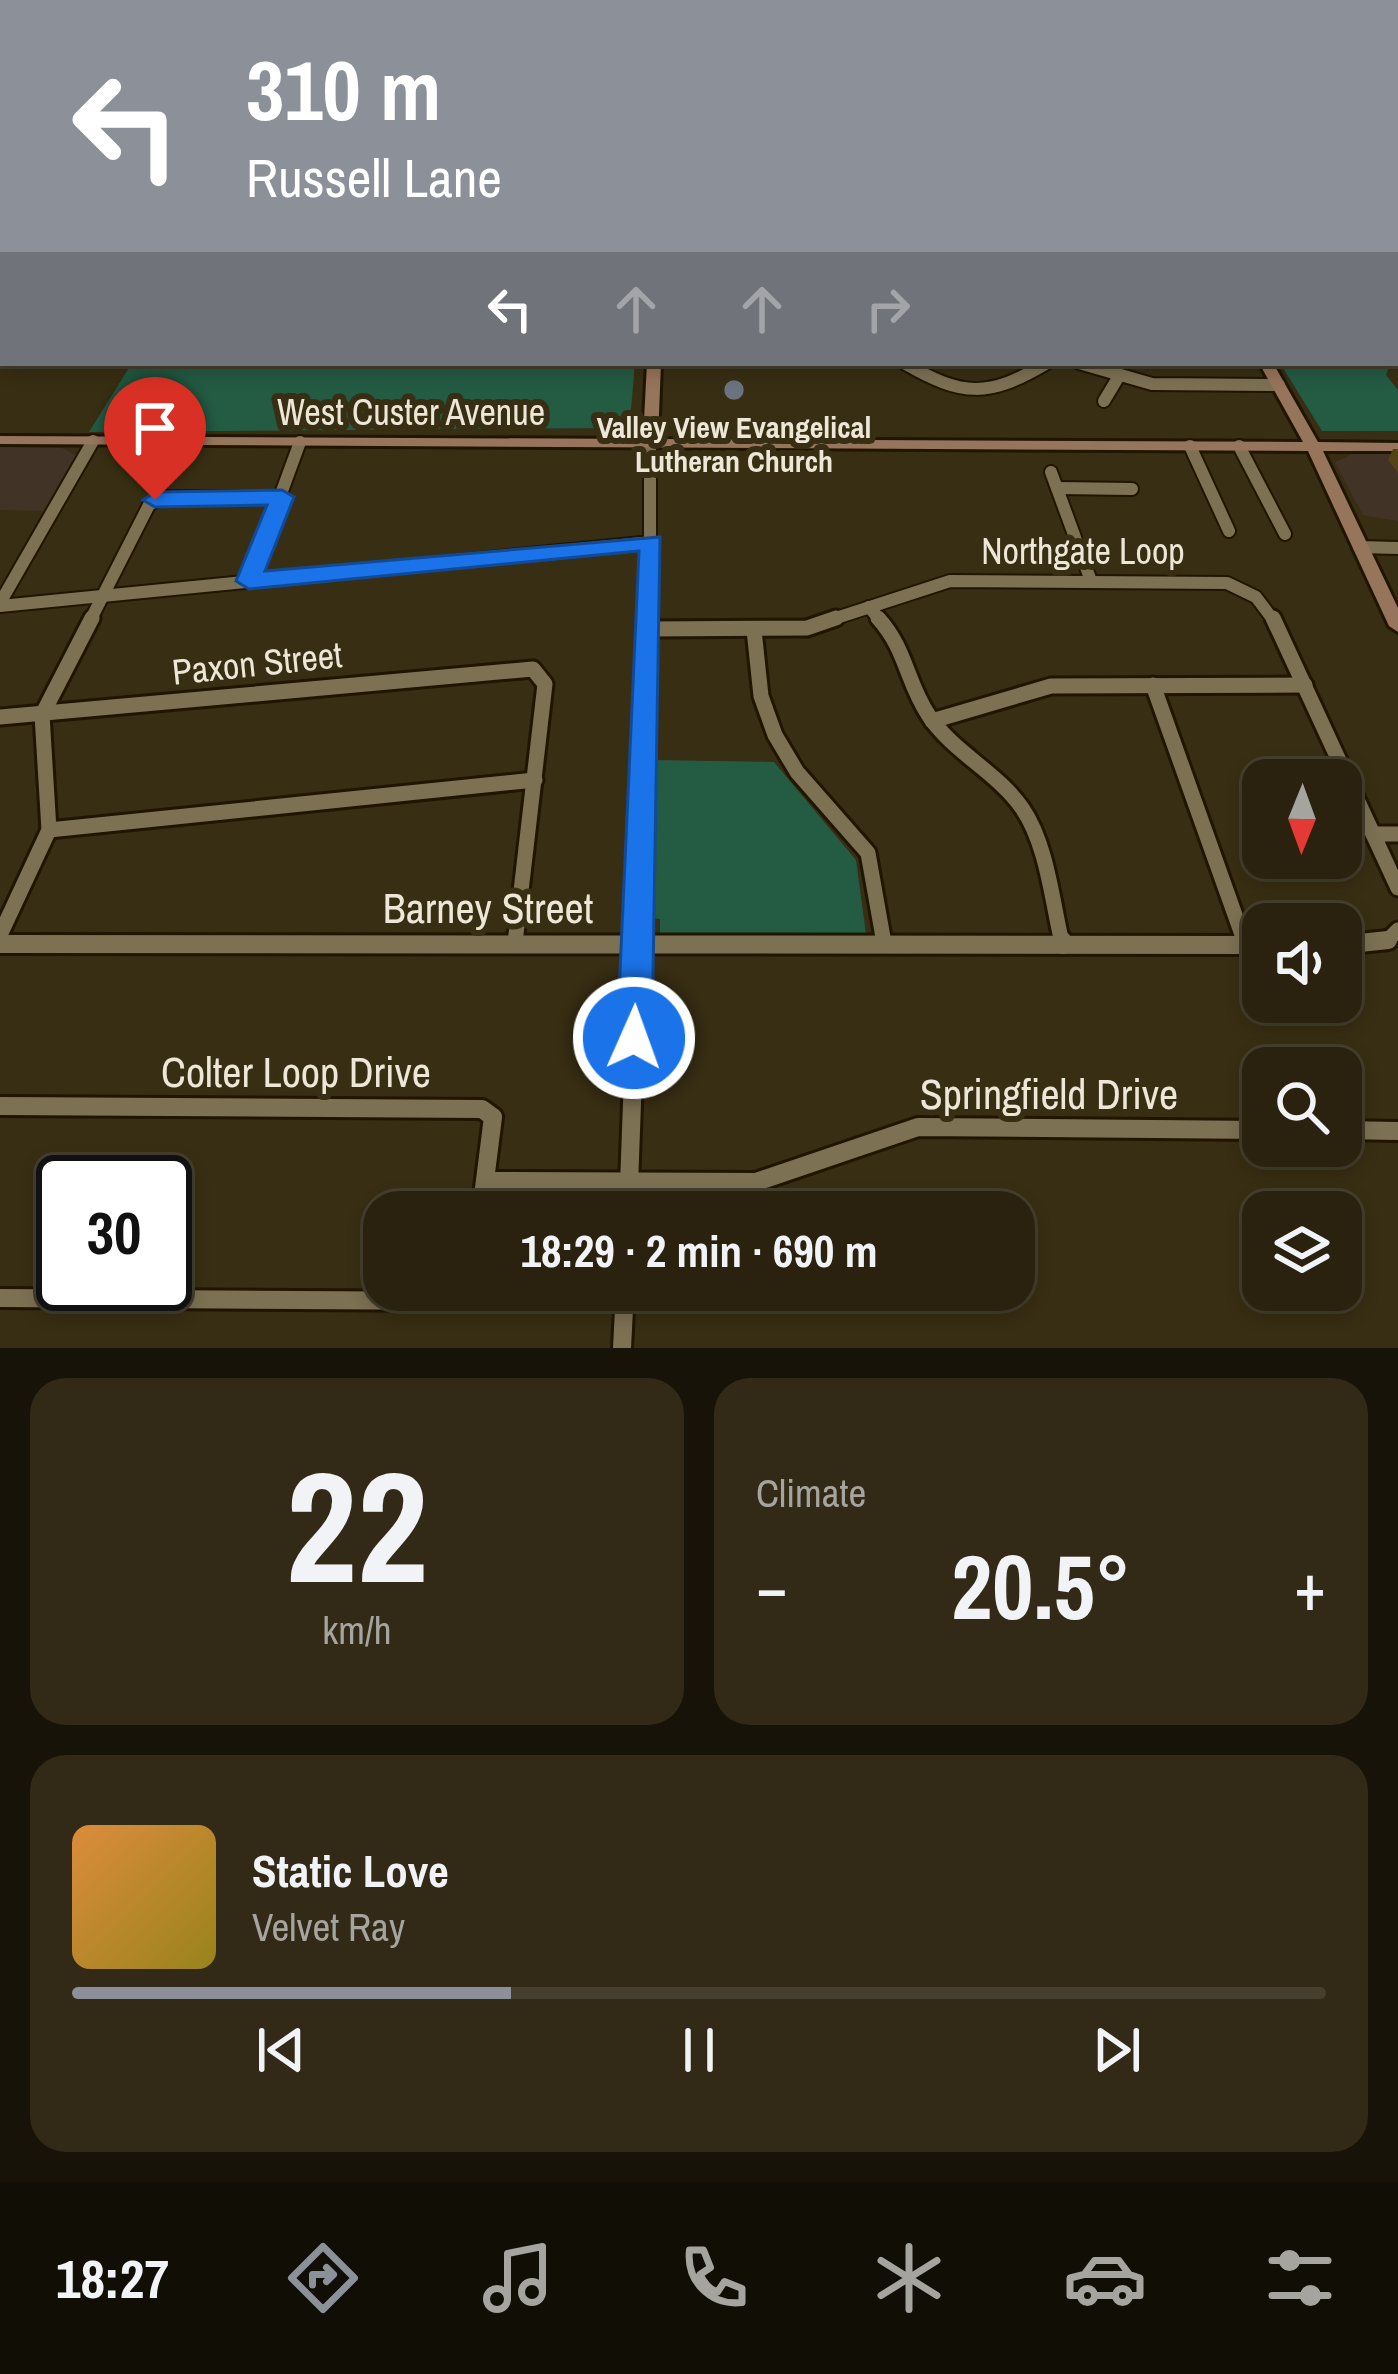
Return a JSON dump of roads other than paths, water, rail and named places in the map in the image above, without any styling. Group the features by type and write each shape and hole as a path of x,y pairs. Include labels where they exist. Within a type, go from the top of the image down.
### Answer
{"main road":[{"path":"650,444 654,366"},
{"path":"1268,366 1313,446 1398,626"},
{"name":"West Custer Avenue","path":"0,440 1398,447"}],"street":[{"path":"909,366 947,388 984,393 1010,386 1041,366"},
{"path":"1088,366 1152,384 1279,385"},
{"path":"1104,401 1119,376"},
{"path":"0,604 93,441"},
{"path":"249,581 300,442"},
{"path":"629,1191 650,629 650,444"},
{"path":"1190,446 1229,531"},
{"path":"1239,446 1285,534"},
{"path":"1052,472 1091,581"},
{"path":"1057,488 1132,489"},
{"path":"0,939 49,830 42,715 155,500 282,497"},
{"path":"0,604 652,542"},
{"path":"1360,547 1398,548"},
{"name":"Northgate Loop","path":"650,629 807,628 950,581 1208,581 1243,589 1270,612 1373,834"},
{"path":"869,607 901,643 914,689 932,721 1021,806 1034,829 1063,945"},
{"path":"754,630 756,688 766,723 805,782 868,853 878,885 884,944"},
{"name":"Paxon Street","path":"0,717 521,666 542,674 545,684 535,780"},
{"path":"1153,685 1242,914"},
{"path":"932,721 1040,687 1305,685"},
{"path":"49,830 535,780 515,944"},
{"path":"1398,834 1373,834 1398,888"},
{"path":"1362,943 1388,940 1398,930"},
{"name":"Barney Street","path":"0,939 1242,945"},
{"name":"Colter Loop Drive","path":"0,1106 482,1109 494,1117 484,1191"},
{"name":"Springfield Drive","path":"485,1181 756,1182 785,1178 886,1133 918,1127 1242,1130"},
{"path":"1362,1130 1398,1130"},
{"path":"0,1298 363,1300"},
{"path":"622,1348 624,1311"}],"place":[{"name":"Valley View Evangelical Lutheran Church","path":"734,390"}]}
